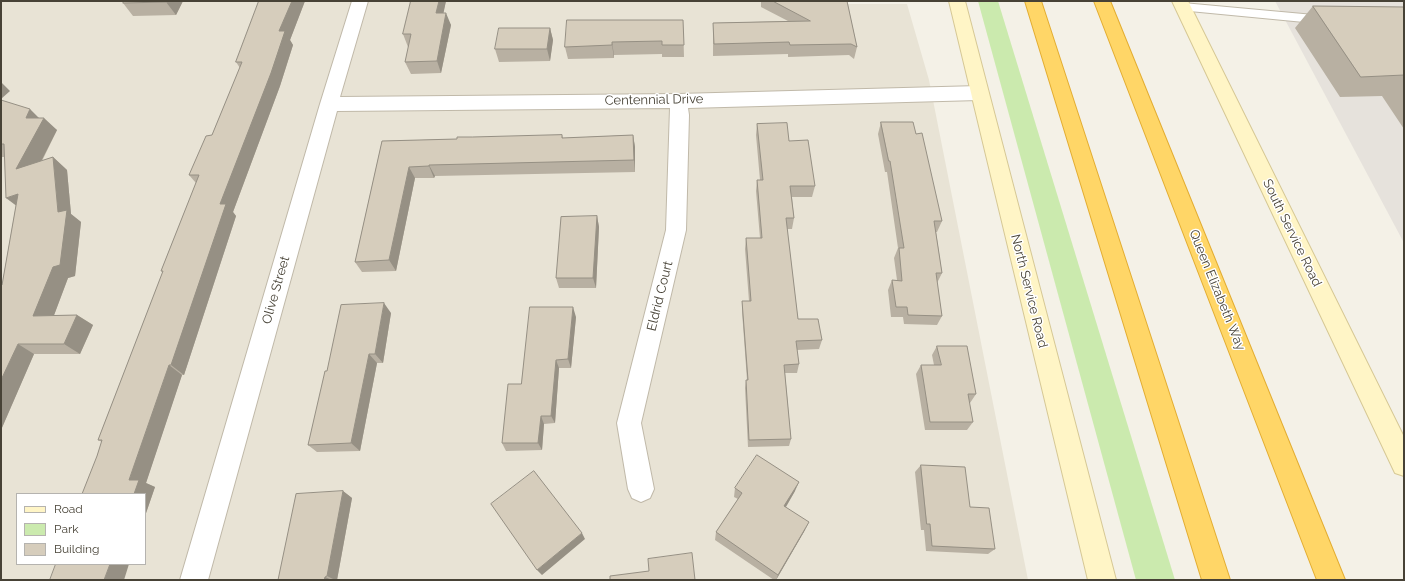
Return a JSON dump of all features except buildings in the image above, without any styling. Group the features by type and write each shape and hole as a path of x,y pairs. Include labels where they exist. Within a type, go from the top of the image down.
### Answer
{"highway":[{"path":"1032,1 1216,580"},
{"name":"Queen Elizabeth Way","path":"1102,1 1331,580"}],"street":[{"name":"Olive Street","path":"194,580 329,104 360,1"},
{"name":"North Service Road","path":"957,1 978,93 1102,580"},
{"name":"South Service Road","path":"1182,4 1404,464"},
{"name":"Centennial Drive","path":"329,104 678,100 978,93"},
{"name":"Eldrid Court","path":"641,489 629,423 676,230 680,115 678,100"}],"lane":[{"path":"1182,4 1334,21"}],"shaded area":[{"path":"1,1 819,1 820,4 907,4 929,80 1028,580 1,580"},
{"path":"1275,1 1404,1 1404,243"}],"green space":[{"path":"978,1 998,1 1175,580 1136,580"}]}
